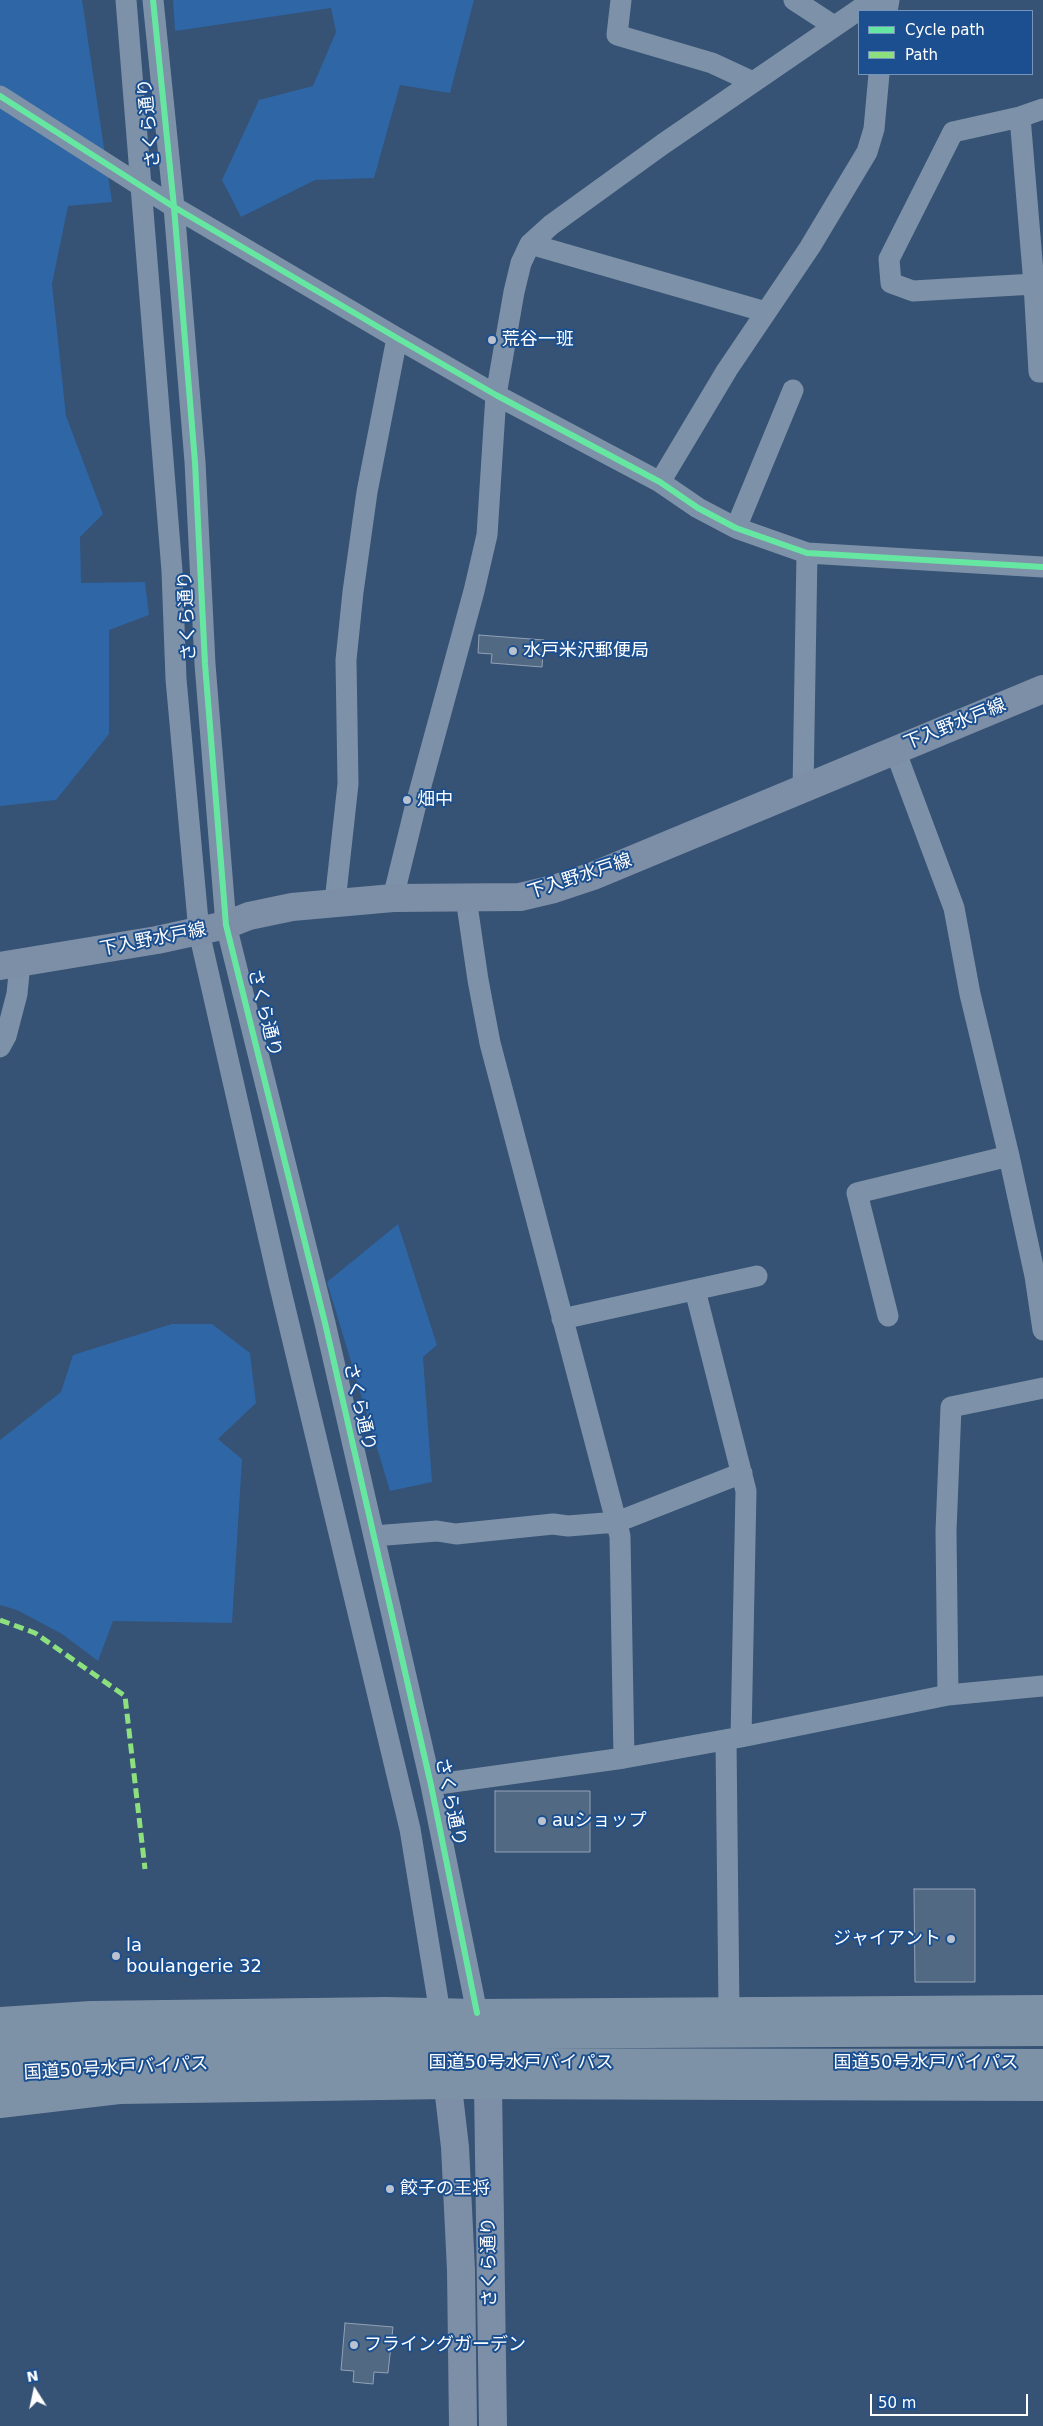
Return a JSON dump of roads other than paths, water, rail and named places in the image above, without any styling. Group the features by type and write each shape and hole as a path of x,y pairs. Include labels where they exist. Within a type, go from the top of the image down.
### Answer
{"highway":[{"path":"0,2021 92,2015 1043,2010"},
{"name":"国道50号水戸バイパス","path":"0,2048 130,2038 236,2036 1043,2032"},
{"name":"国道50号水戸バイパス","path":"0,2076 134,2065 262,2062 1043,2064"},
{"path":"0,2104 119,2090 558,2084 1043,2087"}],"main road":[{"name":"下入野水戸線","path":"10,964 199,932 261,913 335,902 393,898 520,897 554,889 593,876 1043,689"},
{"name":"さくら通り","path":"440,2013 455,2148 461,2270 463,2426"},
{"name":"さくら通り","path":"477,2013 488,2086 493,2426"}],"street":[{"name":"さくら通り","path":"126,0 172,571 176,679 199,932 279,1282 410,1829 440,2013"},
{"name":"さくら通り","path":"153,0 174,207 195,462 206,683 226,925 325,1323 431,1785 477,2013"},
{"path":"621,0 617,35 712,63 753,82"},
{"path":"794,0 834,26"},
{"path":"393,898 487,535 496,395 514,292 521,263 530,244 552,225 753,82 873,0"},
{"path":"660,482 727,370 810,247 867,152 874,129 879,75"},
{"path":"0,96 174,207 397,338 496,395 660,482 698,508 736,528 807,554 1043,567"},
{"path":"1034,284 913,291 891,282 889,259 953,132 1043,110"},
{"path":"1020,117 1034,284 1039,372 1043,372"},
{"path":"530,244 766,312"},
{"path":"335,902 348,784 346,660 353,592 367,492 397,338"},
{"path":"736,528 793,390"},
{"path":"803,790 807,554"},
{"path":"895,750 954,908 970,994 1009,1156 1035,1276 1043,1330"},
{"path":"466,898 478,980 490,1043 620,1536 624,1758"},
{"path":"0,1047 6,1036 17,994 10,964"},
{"path":"888,1316 857,1193 1009,1156"},
{"path":"562,1319 757,1276"},
{"path":"695,1290 746,1491 734,1739 729,2011"},
{"path":"948,1695 946,1531 951,1408 1043,1388"},
{"path":"374,1536 437,1531 456,1534 553,1524 568,1526 616,1522 742,1473"},
{"path":"431,1785 624,1758 734,1739 948,1695 1043,1686"}],"place":[{"name":"荒谷一班","path":"492,340"},
{"name":"水戸米沢郵便局","path":"513,651"},
{"name":"畑中","path":"407,800"},
{"name":"auショップ","path":"542,1821"},
{"name":"ジャイアント","path":"951,1939"},
{"name":"la boulangerie 32","path":"116,1956"},
{"name":"餃子の王将","path":"390,2189"},
{"name":"フライングガーデン","path":"354,2345"}]}
